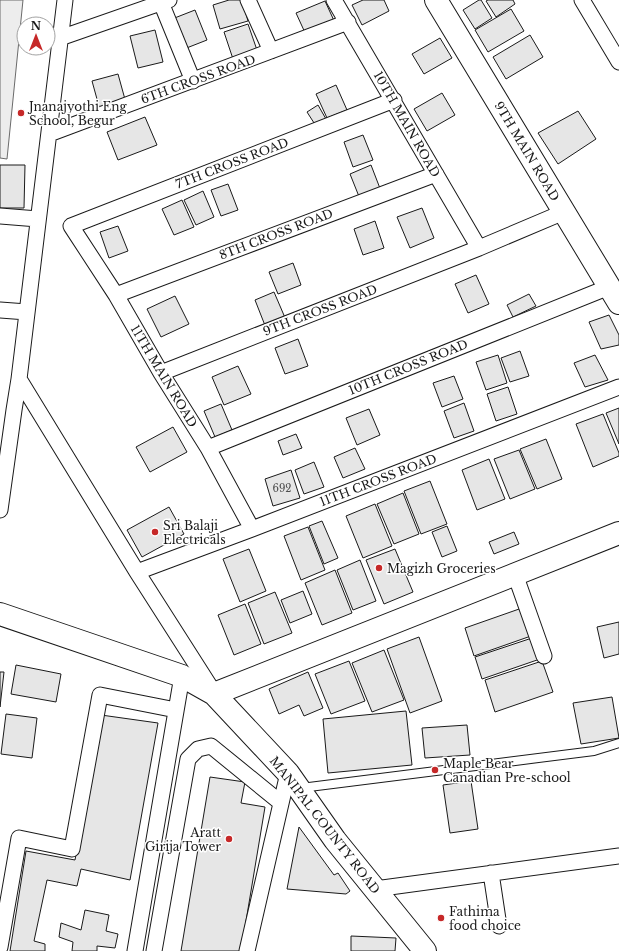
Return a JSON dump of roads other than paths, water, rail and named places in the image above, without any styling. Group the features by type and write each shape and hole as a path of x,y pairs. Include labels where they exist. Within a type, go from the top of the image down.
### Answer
{"street":[{"path":"0,510 7,409 19,379 64,0"},
{"path":"248,0 271,51"},
{"name":"10TH MAIN ROAD","path":"334,0 394,100 479,248"},
{"name":"9TH MAIN ROAD","path":"436,0 614,295"},
{"path":"582,0 619,62"},
{"path":"60,38 163,1 193,81"},
{"name":"6TH CROSS ROAD","path":"48,134 348,22"},
{"name":"7TH CROSS ROAD","path":"71,226 394,100"},
{"name":"8TH CROSS ROAD","path":"116,295 436,174"},
{"name":"9TH CROSS ROAD","path":"161,373 479,248 564,212"},
{"path":"0,216 38,219"},
{"name":"11TH MAIN ROAD","path":"71,226 116,295 161,373 208,448 252,529"},
{"name":"10TH CROSS ROAD","path":"208,448 614,295"},
{"path":"0,310 27,312"},
{"path":"19,379 136,572 214,694 619,533"},
{"name":"11TH CROSS ROAD","path":"136,572 252,529 619,387"},
{"path":"515,574 544,656"},
{"name":"MANIPAL COUNTY ROAD","path":"0,614 182,676 214,694 293,781 335,840 425,951"},
{"path":"134,951 182,676"},
{"path":"0,947 19,838 72,849 100,695 176,710"},
{"path":"154,951 188,759 198,750 211,746 281,803"},
{"path":"247,951 281,803 293,781"},
{"path":"375,889 619,856"},
{"path":"491,873 499,926"}],"lane":[{"path":"293,781 594,751 619,743"}],"place":[{"name":"Jnanajyothi Eng School, Begur","path":"21,113"},
{"name":"Sri Balaji Electricals","path":"155,532"},
{"name":"Magizh Groceries","path":"379,568"},
{"name":"Maple Bear Canadian Pre-school","path":"435,770"},
{"name":"Aratt Girija Tower","path":"229,839"},
{"name":"Fathima food choice","path":"441,918"}]}
